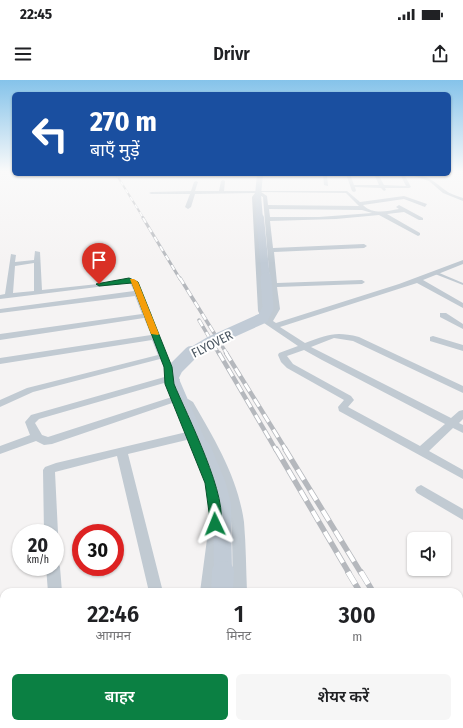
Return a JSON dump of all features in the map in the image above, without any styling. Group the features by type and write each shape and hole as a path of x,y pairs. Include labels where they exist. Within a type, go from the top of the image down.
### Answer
{"main road":[{"name":"FLYOVER","path":"222,588 224,559 222,505 217,485 171,378 176,366 198,349 263,318 267,312 268,303 259,202"}],"street":[{"path":"188,207 189,202"},
{"path":"254,202 262,311 267,321 303,346 463,429"},
{"path":"265,202 276,309 272,318 267,321"},
{"path":"266,207 317,202"},
{"path":"338,202 361,206 387,216 418,234"},
{"path":"357,202 361,206"},
{"path":"361,206 376,202"},
{"path":"389,202 422,219"},
{"path":"418,202 425,205"},
{"path":"268,219 326,219 380,214 404,210"},
{"path":"270,250 364,246"},
{"path":"37,252 38,292"},
{"path":"13,255 5,296 129,280 134,282 163,356 175,399 210,483 216,509 207,588"},
{"path":"12,265 37,261"},
{"path":"274,326 417,280 463,262"},
{"path":"417,280 463,306"},
{"path":"274,285 362,282"},
{"path":"0,311 138,293"},
{"path":"0,337 148,315"},
{"path":"443,315 463,327"},
{"path":"463,390 350,337 333,336 282,355 286,363 347,397 349,400 343,409 463,475"},
{"path":"0,361 156,337"},
{"path":"433,339 463,348"},
{"path":"0,404 30,390 163,356"},
{"path":"168,373 33,418 30,422 36,436 42,441 48,441 175,399"},
{"path":"168,373 215,450 229,485 237,521 240,588"},
{"path":"421,452 463,413"},
{"path":"51,524 49,470 56,467 191,435"},
{"path":"0,450 36,436"},
{"path":"122,452 155,588"},
{"path":"421,490 463,515"},
{"path":"54,576 55,588"}],"lane":[{"path":"436,273 463,284"}],"railway":[{"path":"134,202 144,219"},
{"path":"143,218 180,279"},
{"path":"180,278 227,354"},
{"path":"199,320 219,354"},
{"path":"219,353 276,450"},
{"path":"226,353 286,450"},
{"path":"276,449 349,573"},
{"path":"285,449 361,573"},
{"path":"348,572 358,588"},
{"path":"361,572 371,588"}],"slow traffic":[{"path":"132,280 155,334"}],"route":[{"path":"99,284 129,280 134,282 168,367 169,384 210,483 216,509 215,524"}]}
